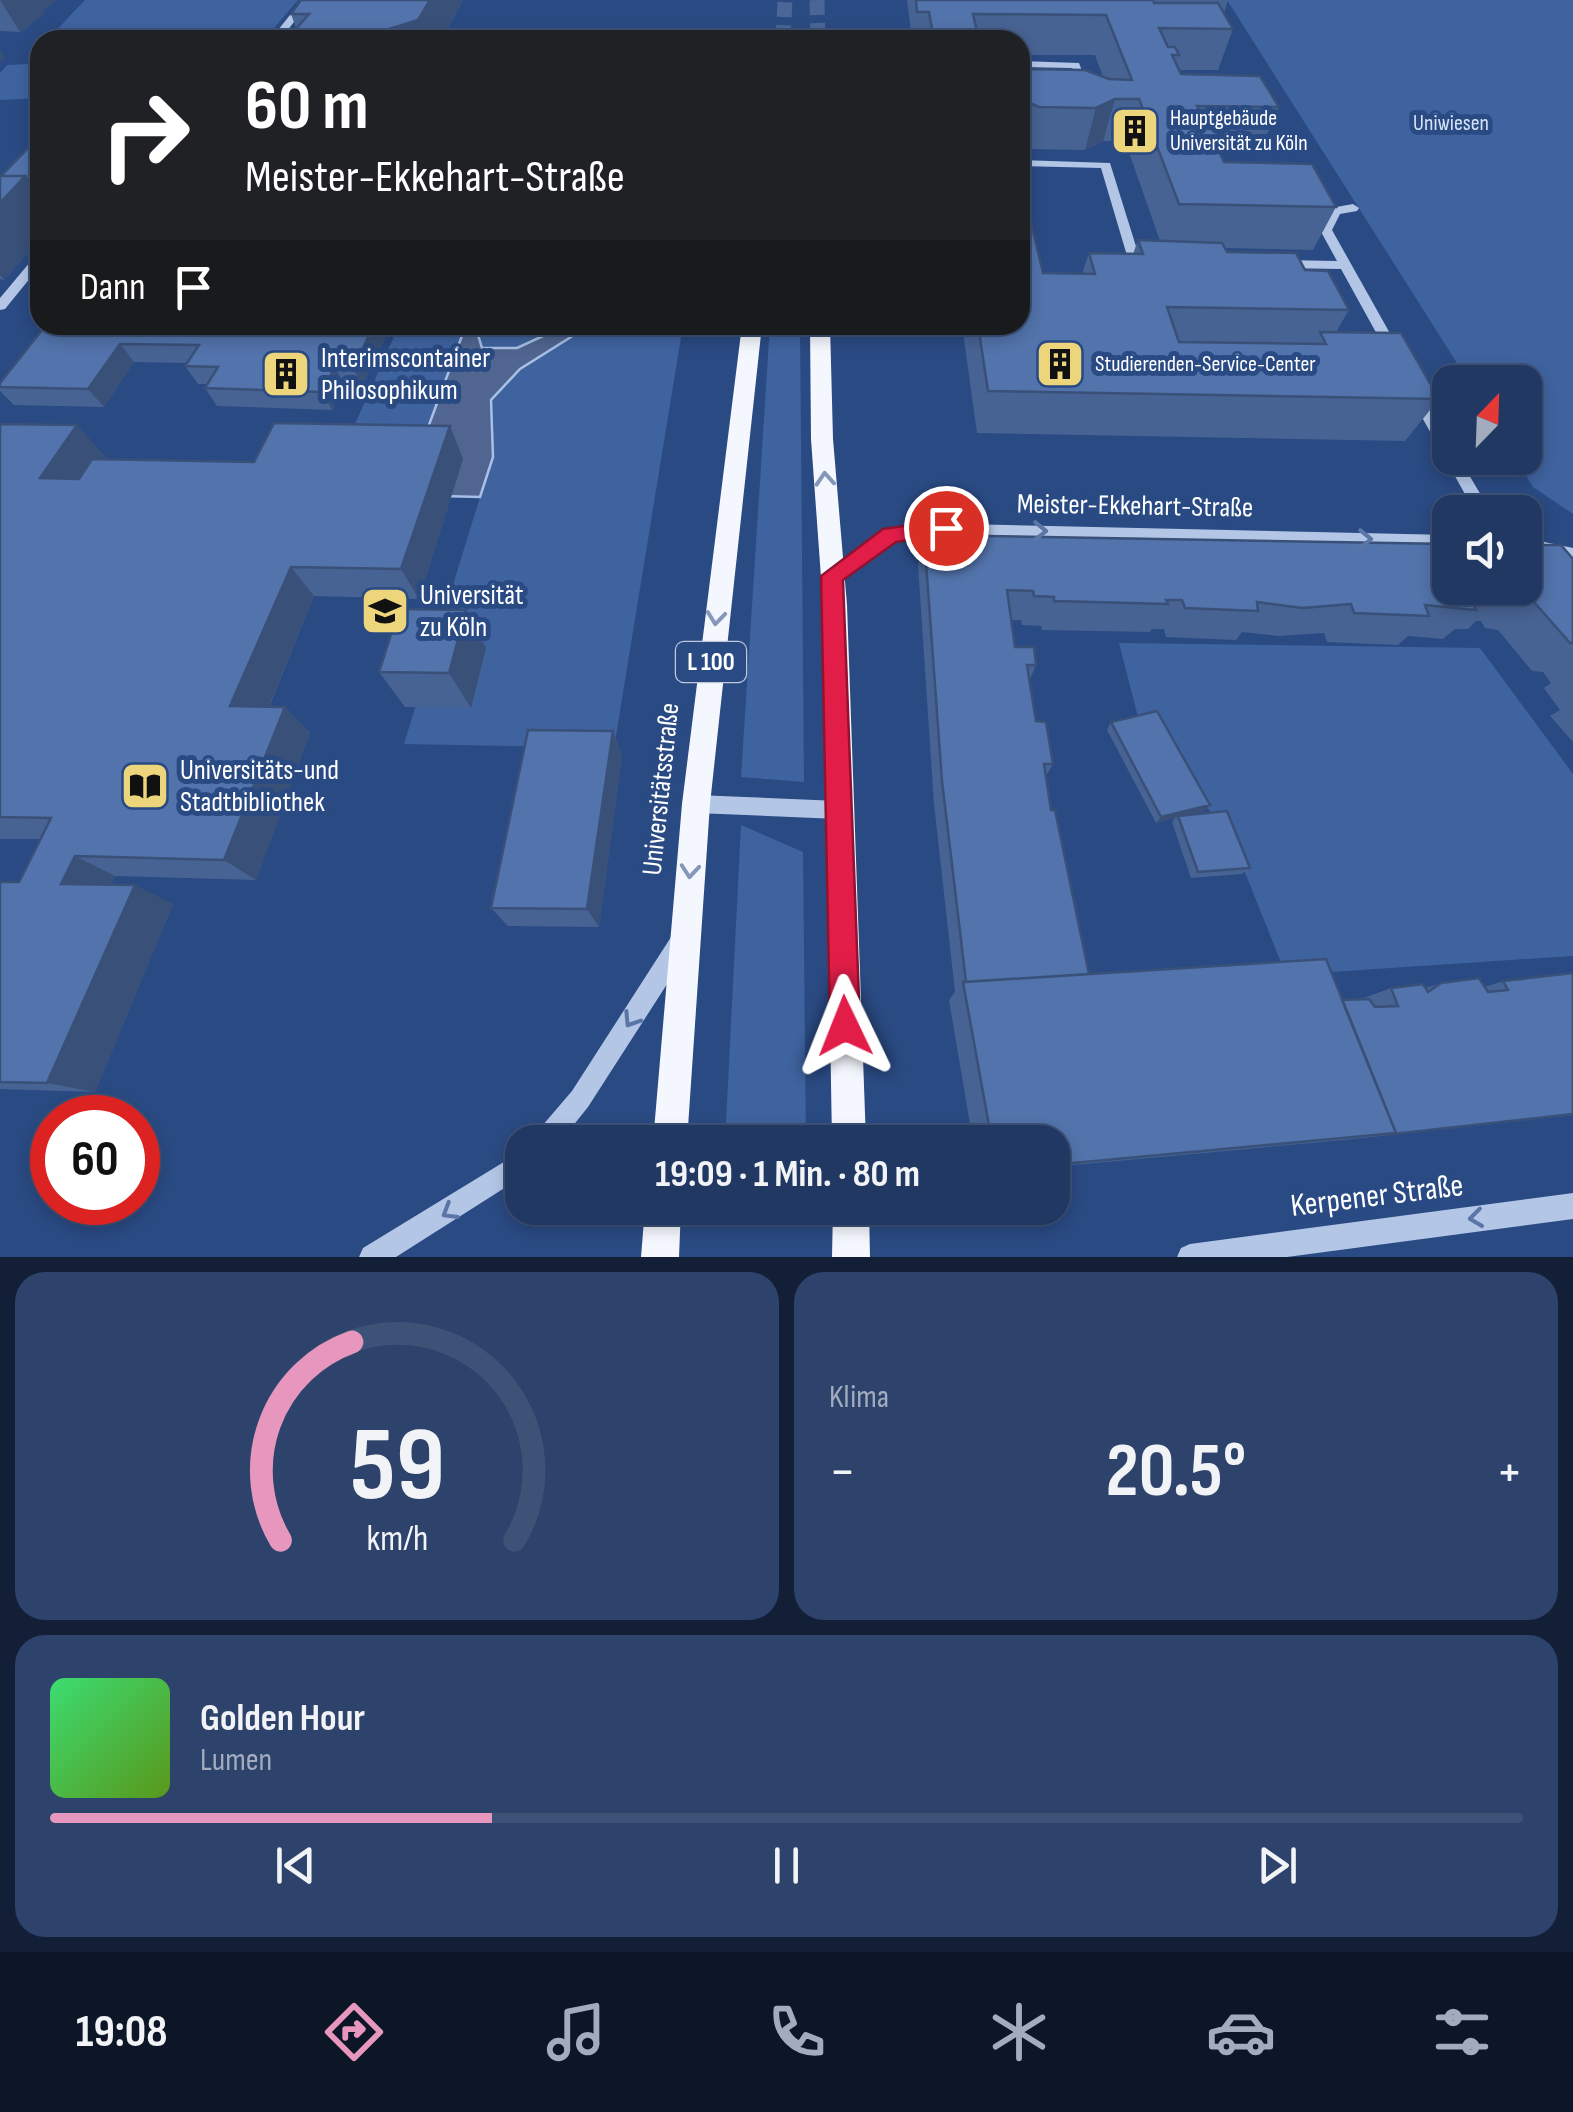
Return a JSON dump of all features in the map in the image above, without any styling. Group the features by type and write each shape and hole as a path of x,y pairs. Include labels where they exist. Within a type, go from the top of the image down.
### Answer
{"main road":[{"name":"Universitätsstraße","path":"671,1125 696,804 751,335"},
{"path":"820,335 822,439 832,576 848,1125"},
{"path":"660,1257 662,1225"},
{"path":"851,1225 851,1257"}],"street":[{"path":"283,30 306,0"},
{"path":"1030,64 1076,65 1090,108"},
{"path":"1030,163 1106,165 1134,260 1173,260"},
{"path":"1353,208 1335,211 1326,230 1402,368"},
{"path":"1269,263 1346,265"},
{"path":"0,306 30,270"},
{"path":"1412,386 1432,422"},
{"name":"Meister-Ekkehart-Straße","path":"832,576 886,537 919,529 1432,541"},
{"path":"1542,548 1573,554"},
{"path":"696,804 838,810"},
{"path":"559,1125 580,1099 684,938"},
{"path":"372,1257 505,1174"},
{"name":"Kerpener Straße","path":"1190,1257 1573,1206"}],"green space":[{"path":"85,0 298,0 272,30 56,30"},
{"name":"Uniwiesen","path":"1227,0 1573,0 1573,514 1533,487 1526,475 1542,475 1542,365 1458,365"},
{"path":"29,64 30,98 0,100 0,73 7,65"},
{"path":"395,335 681,335 614,748 404,744 492,458 342,453"},
{"path":"769,335 800,335 804,782 741,777"},
{"path":"1119,643 1480,648 1573,774 1573,956 1286,975 1222,815 1212,815 1152,713 1138,717"},
{"path":"741,825 803,852 806,1125 726,1125"}],"shaded area":[{"path":"462,335 478,335 482,348 517,348 545,335 574,335 520,369 491,400 493,457 480,497 403,495"}],"building":[{"path":"301,0 430,0 418,20 386,30 295,30 309,14 291,14"},
{"path":"916,0 1218,3 1233,29 1159,28 1168,47 1175,47 1179,55 1172,55 1181,74 1260,76 1279,107 1197,106 1208,129 1217,129 1222,138 1213,138 1224,162 1312,164 1336,207 1179,204 1139,99 1115,99 1096,108 1039,107 1030,103 1031,69 1085,70 1109,79 1132,80 1106,15 973,14 977,30 932,30 929,12 917,12"},
{"path":"30,146 30,182 25,176 1,176"},
{"path":"0,176 25,176 0,203"},
{"path":"1030,218 1043,273 1095,274 1089,253 1143,254 1138,240 1222,243 1227,252 1296,253 1305,270 1328,271 1349,310 1167,307 1179,342 1326,344 1320,332 1401,333 1432,387 1432,399 988,391 980,335 1030,335"},
{"path":"38,335 369,335 353,368 335,367 322,392 205,388 218,367 185,366 199,345 120,344 88,389 0,387"},
{"name":"Universitäts-und Stadtbibliothek","path":"274,423 450,426 401,569 291,567 230,706 285,707 224,860 75,856 61,884 135,885 47,1083 0,1082 0,882 19,882 51,818 0,817 0,424 77,425 40,478 79,479 92,459 254,462"},
{"path":"924,535 1432,544 1432,605 1473,605 1476,610 1425,605 1429,616 1354,613 1351,604 1302,608 1257,602 1258,611 1185,608 1182,600 1166,600 1168,604 1054,601 1054,597 1034,596 1033,591 1007,590 1015,647 1034,647 1036,665 1027,665 1036,721 1046,722 1053,764 1044,764 1051,810 1055,810 1089,974 966,982 942,781"},
{"path":"1542,545 1561,545 1573,559 1570,643 1537,605 1542,605"},
{"path":"399,609 466,610 449,673 379,672"},
{"path":"1157,711 1210,805 1161,817 1111,722"},
{"path":"528,730 613,731 587,909 491,908"},
{"path":"1227,811 1250,868 1198,872 1178,816"},
{"path":"1326,959 1396,1133 1070,1163 1070,1125 989,1125 963,982"},
{"path":"1573,973 1573,1114 1384,1135 1396,1133 1342,1000 1369,999 1375,1007 1398,1006 1391,988 1423,984 1428,992 1441,983 1479,978 1488,992 1508,990 1503,981"}],"tunnel":[{"path":"784,30 785,0"},
{"path":"817,0 818,30"}],"place":[{"name":"Hauptgebäude Universität zu Köln","path":"1135,131"},
{"name":"Studierenden-Service-Center","path":"1060,364"},
{"name":"Interimscontainer Philosophikum","path":"286,374"},
{"name":"Universität zu Köln","path":"385,611"},
{"name":"Universitäts-und Stadtbibliothek","path":"145,786"}],"route":[{"path":"845,1026 832,576 891,534 946,528"}]}
